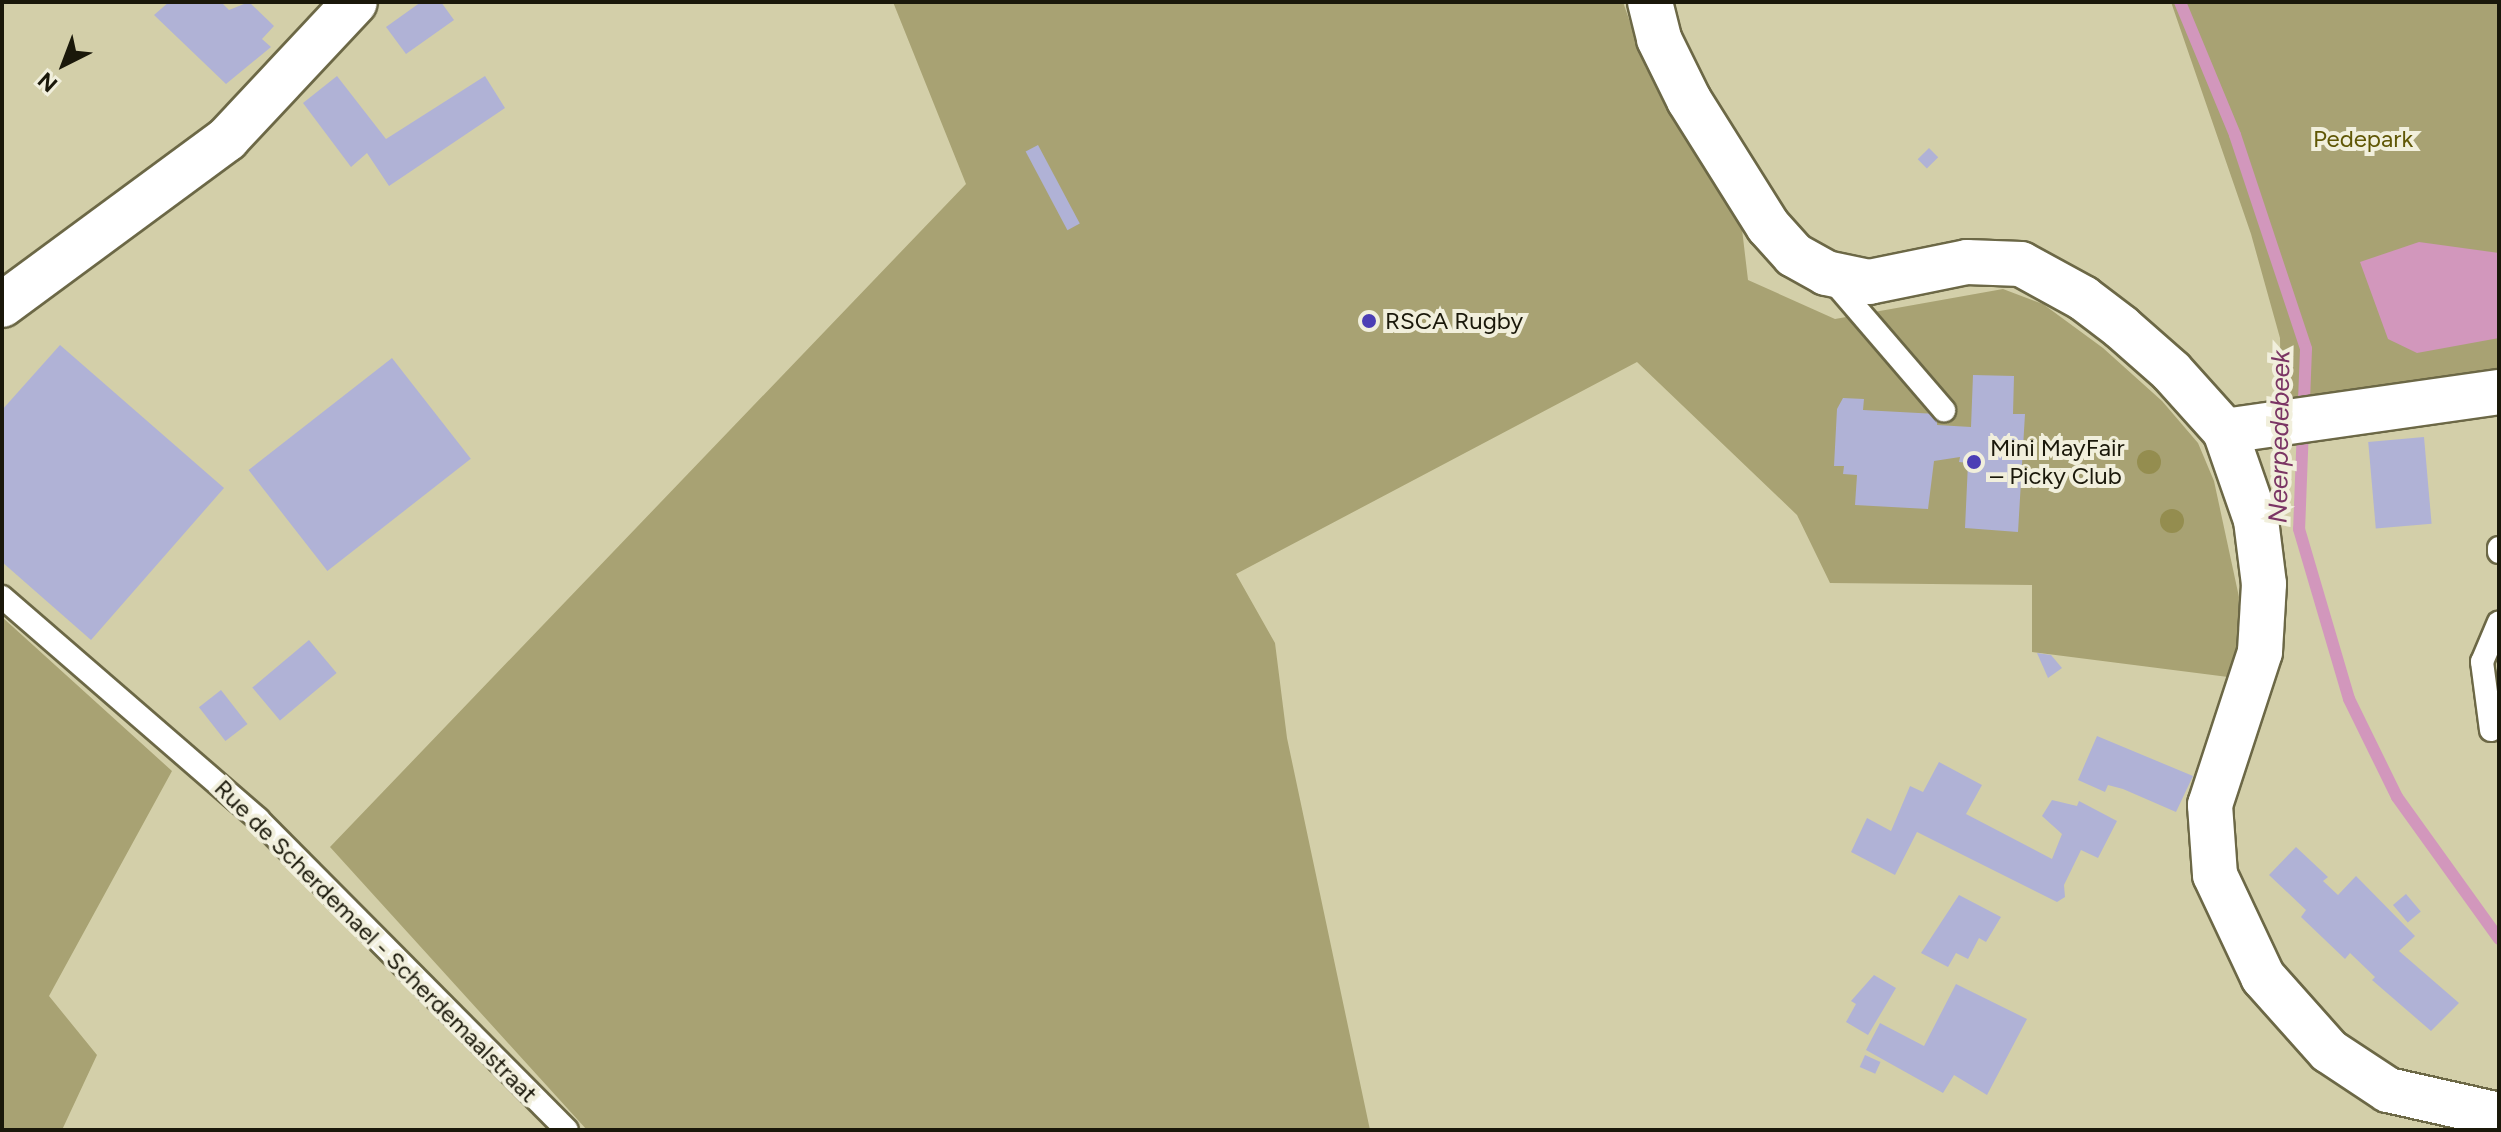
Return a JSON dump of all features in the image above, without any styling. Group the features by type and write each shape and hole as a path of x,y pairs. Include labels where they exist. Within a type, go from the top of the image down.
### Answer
{"street":[{"path":"2,305 227,139 355,2"},
{"path":"1650,2 1659,39 1689,100 1768,226 1794,255 1826,273 1869,282 1967,262 2021,264 2083,298 2121,327 2171,371 2225,431 2256,520 2264,584 2260,652 2210,805 2215,875 2263,977 2329,1051 2388,1090 2499,1115"},
{"path":"2225,431 2499,392"}],"lane":[{"path":"1826,273 1944,410"},
{"name":"Rue de Scherdemael - Scherdemaalstraat","path":"2,597 258,819 567,1130"},
{"path":"2491,730 2482,662 2499,622"}],"green space":[{"path":"893,2 1623,2 1646,68 1742,229 1748,280 1835,319 2003,289 2043,304 2103,348 2162,401 2198,443 2214,481 2239,597 2236,678 2032,652 2032,585 1830,583 1797,515 1637,362 1236,574 1275,643 1287,738 1370,1130 587,1130 330,847 966,184"},
{"name":"Pedepark","path":"2171,2 2499,2 2499,381 2281,403 2280,338 2251,234"},
{"path":"2,617 172,771 49,996 97,1055 62,1130 2,1130"}],"shaded area":[{"path":"2419,242 2499,253 2499,338 2417,353 2388,339 2360,262"}],"building":[{"path":"169,2 221,2 229,10 249,2 274,26 262,39 271,47 226,84 154,15"},
{"path":"421,2 441,2 454,20 406,54 386,27"},
{"path":"337,76 386,139 485,76 505,108 389,186 367,153 351,167 303,103"},
{"path":"1038,145 1080,224 1067,230 1026,152"},
{"path":"1929,148 1938,157 1927,169 1918,159"},
{"path":"60,345 224,488 91,640 2,562 2,410"},
{"path":"392,358 471,459 327,571 249,470"},
{"path":"1973,375 2014,376 2013,414 2025,414 2018,532 1965,528 1968,463 1959,462 1960,457 1934,461 1928,509 1855,505 1857,475 1843,474 1844,466 1834,466 1837,409 1843,398 1864,399 1863,410 1937,414 1937,425 1971,427"},
{"path":"2424,437 2432,524 2376,529 2368,442"},
{"path":"309,640 337,673 280,721 252,688"},
{"path":"2037,653 2051,655 2062,668 2048,678"},
{"path":"221,690 247,724 225,741 199,707"},
{"path":"2097,736 2193,776 2176,812 2123,789 2108,785 2105,792 2078,780"},
{"path":"1939,762 1982,785 1966,814 2052,859 2062,834 2042,816 2052,800 2077,806 2079,801 2117,821 2098,858 2081,850 2064,885 2065,897 2057,902 1917,832 1895,875 1851,852 1867,818 1891,831 1910,786 1923,792"},
{"path":"2296,847 2328,877 2323,881 2338,895 2356,876 2415,936 2399,951 2459,1003 2431,1031 2372,980 2375,977 2350,953 2345,959 2301,917 2306,910 2269,875"},
{"path":"2406,894 2421,912 2408,923 2393,905"},
{"path":"1959,895 2001,917 1986,942 1979,938 1968,959 1956,953 1948,967 1921,953"},
{"path":"1874,975 1896,988 1868,1035 1846,1022 1856,1004 1851,1001"},
{"path":"1956,984 2027,1019 1987,1095 1954,1075 1943,1093 1866,1050 1880,1023 1924,1046"},
{"path":"1865,1055 1881,1062 1875,1074 1860,1067"}],"waterway":[{"name":"Neerpedebeek","path":"2180,2 2235,135 2306,349 2299,529 2349,699 2397,797 2499,939"}],"place":[{"name":"RSCA Rugby","path":"1369,321"},
{"name":"Mini MayFair – Picky Club","path":"1974,462"}]}
